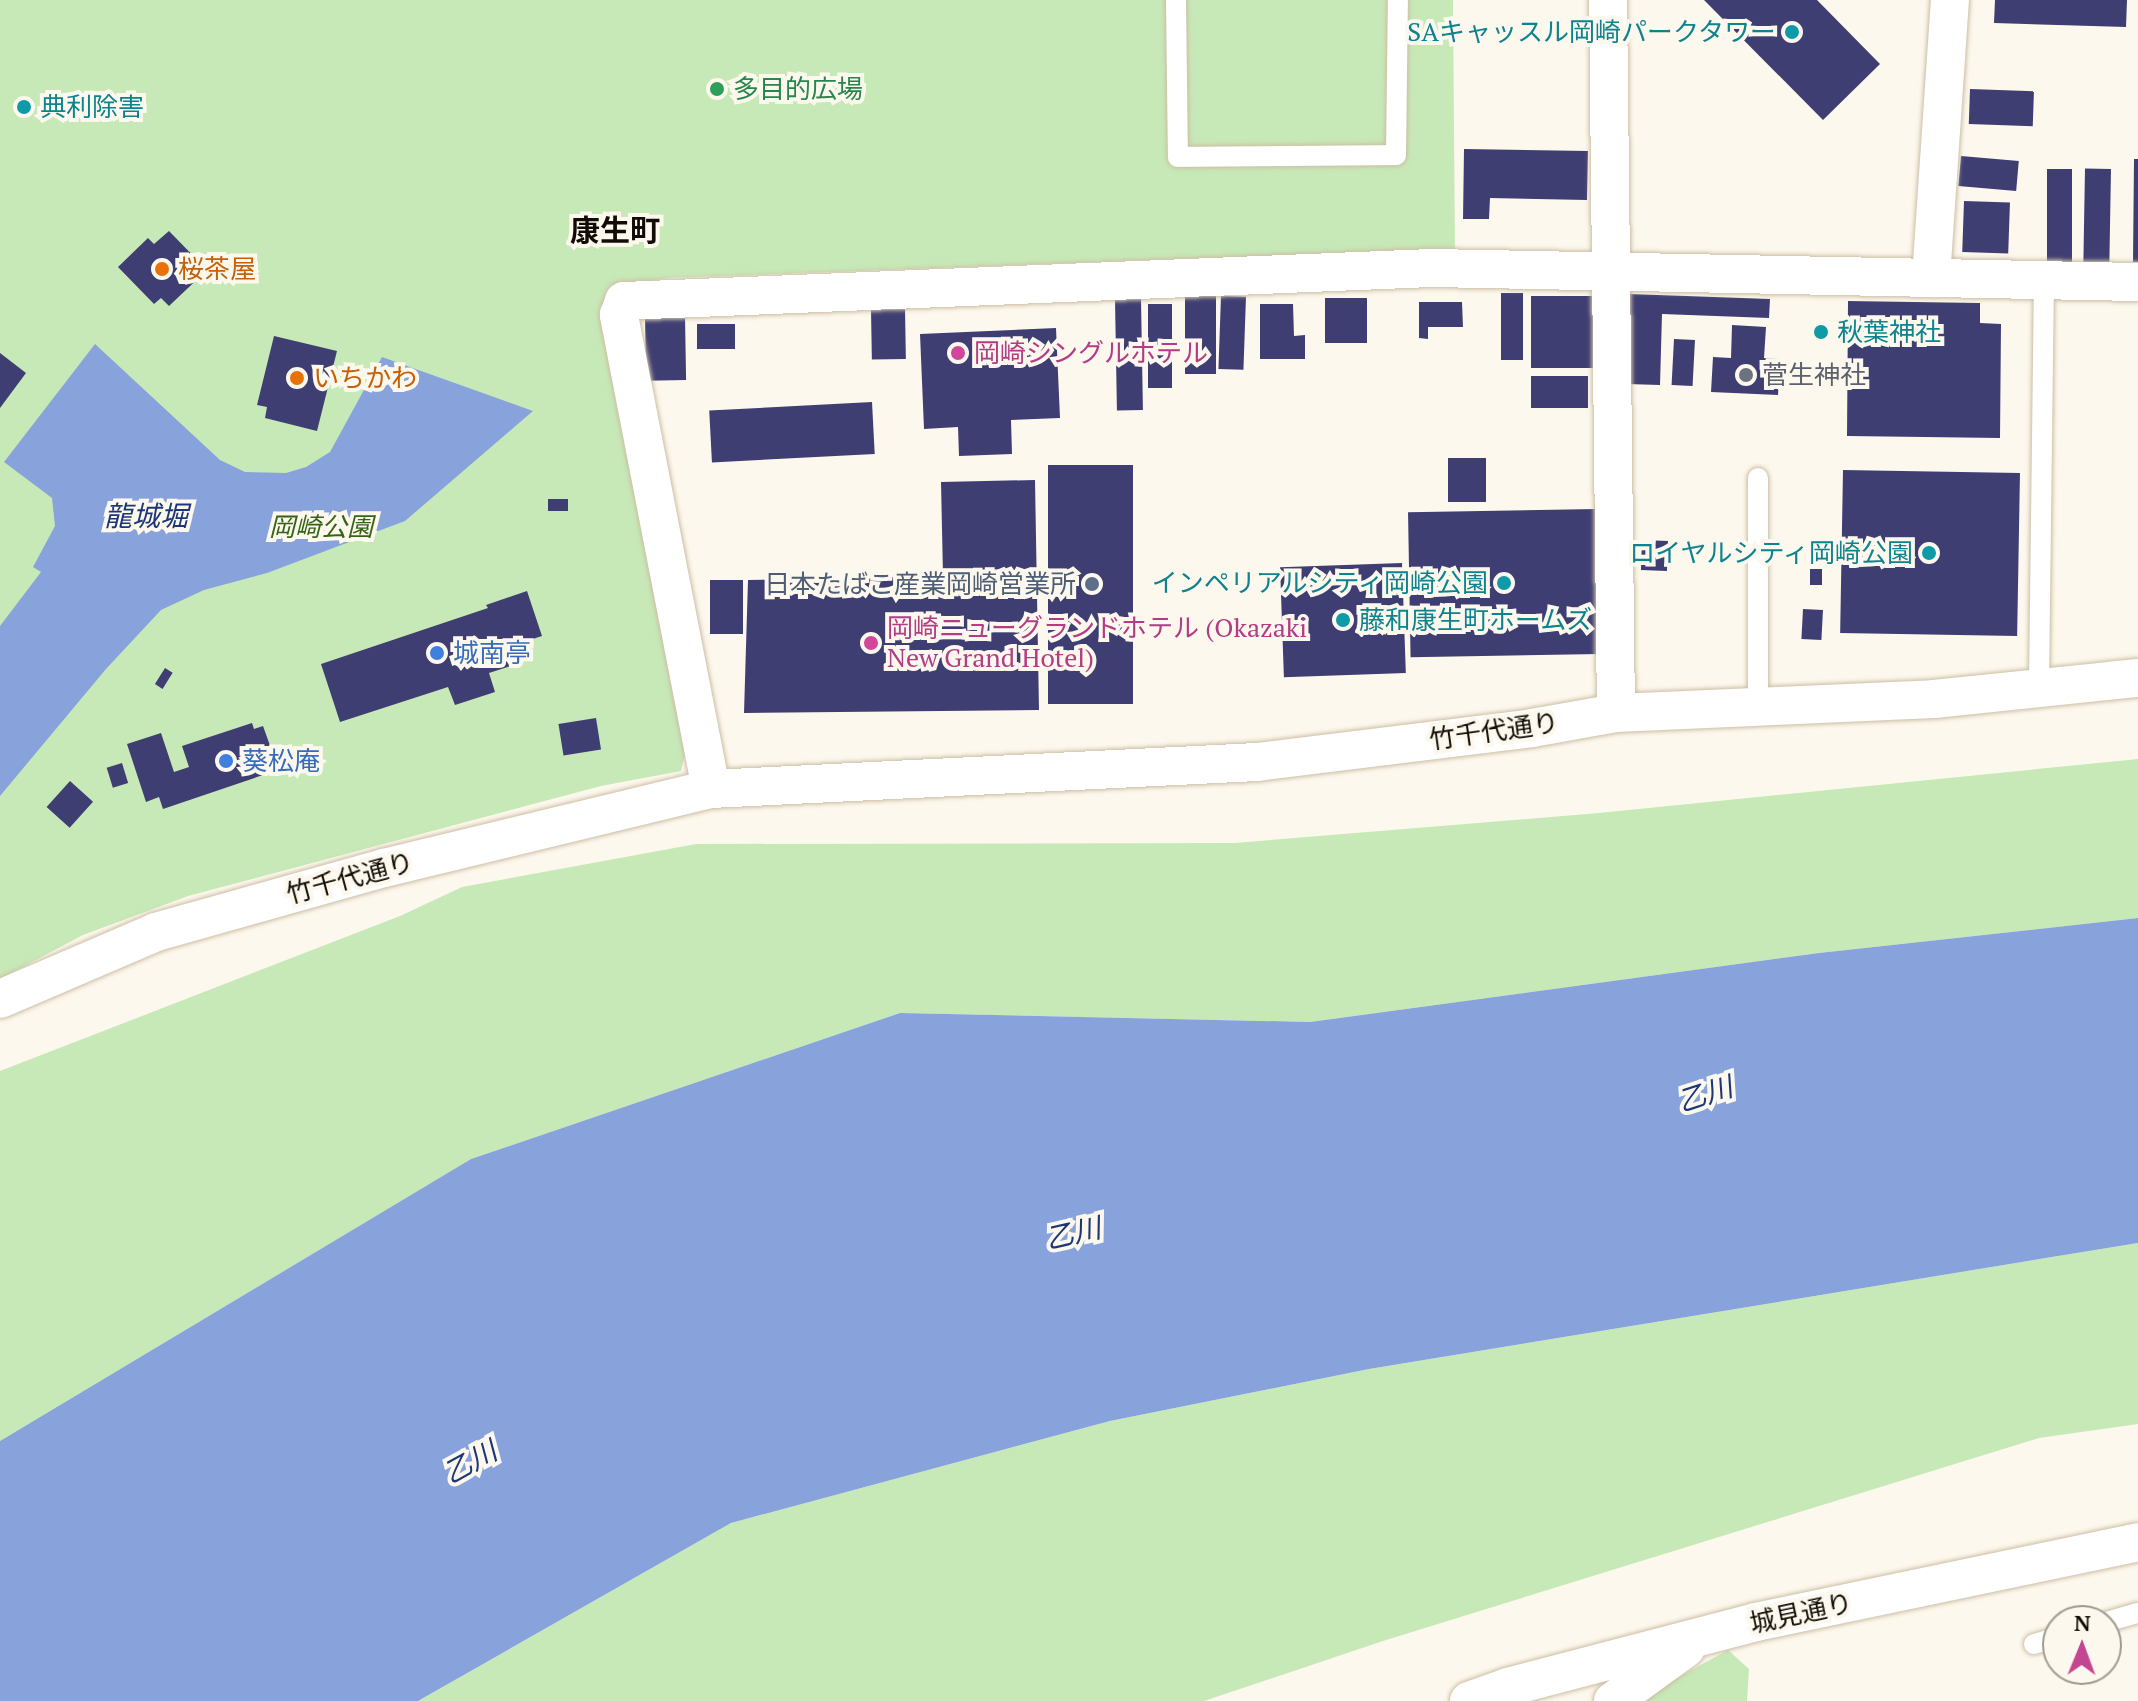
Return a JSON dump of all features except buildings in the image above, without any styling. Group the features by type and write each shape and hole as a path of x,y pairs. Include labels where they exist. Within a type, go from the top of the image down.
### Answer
{"street":[{"path":"1608,0 1616,713"},
{"path":"1931,278 1950,0"},
{"path":"711,789 619,315 624,301 1433,268 1613,274 2138,282"},
{"name":"竹千代通り","path":"0,999 156,932 384,868 711,789 1257,762 1532,728 1616,713 1758,704 1934,699 2039,685 2138,678"},
{"name":"城見通り","path":"1469,1701 1508,1687 1705,1635 2138,1542"},
{"path":"1613,1701 1705,1635"}],"lane":[{"path":"1176,0 1178,157 1396,155 1398,0"},
{"path":"2039,685 2044,282"},
{"path":"1758,478 1758,704"},
{"path":"2034,1644 2042,1642"}],"green space":[{"name":"岡崎公園","path":"0,0 1453,0 1455,256 1179,259 667,278 640,283 600,308 636,469 685,754 681,771 601,786 188,896 83,935 0,979"},
{"path":"2138,759 2138,918 1819,953 1310,1022 900,1013 471,1159 0,1441 0,1071 400,916 462,887 696,844 1235,843 1599,813"},
{"path":"2138,1243 2138,1424 2039,1438 1383,1641 1204,1701 418,1701 731,1523 1110,1421 1369,1369"},
{"path":"1728,1650 1749,1669 1747,1701 1635,1701"}],"water":[{"name":"龍城堀","path":"95,344 220,460 245,472 286,473 306,467 330,452 382,357 533,411 405,521 267,573 204,590 161,610 106,669 0,796 0,626 41,572 33,567 55,526 52,498 4,462"},
{"name":"乙川","path":"2138,918 2138,1243 1369,1369 1110,1421 731,1523 418,1701 0,1701 0,1441 471,1159 900,1013 1310,1022 1819,953"}],"place":[{"name":"SAキャッスル岡崎パークタワー","path":"1792,32"},
{"name":"多目的広場","path":"717,89"},
{"name":"典利除害","path":"24,107"},
{"name":"桜茶屋","path":"162,269"},
{"name":"秋葉神社","path":"1821,332"},
{"name":"岡崎シングルホテル","path":"958,353"},
{"name":"菅生神社","path":"1746,375"},
{"name":"いちかわ","path":"297,378"},
{"name":"ロイヤルシティ岡崎公園","path":"1929,553"},
{"name":"インペリアルシティ岡崎公園","path":"1504,583"},
{"name":"日本たばこ産業岡崎営業所","path":"1092,584"},
{"name":"藤和康生町ホームズ","path":"1343,620"},
{"name":"岡崎ニューグランドホテル (Okazaki New Grand Hotel)","path":"871,643"},
{"name":"城南亭","path":"437,653"},
{"name":"葵松庵","path":"226,761"}],"district":[{"name":"康生町","path":"615,230"}]}
